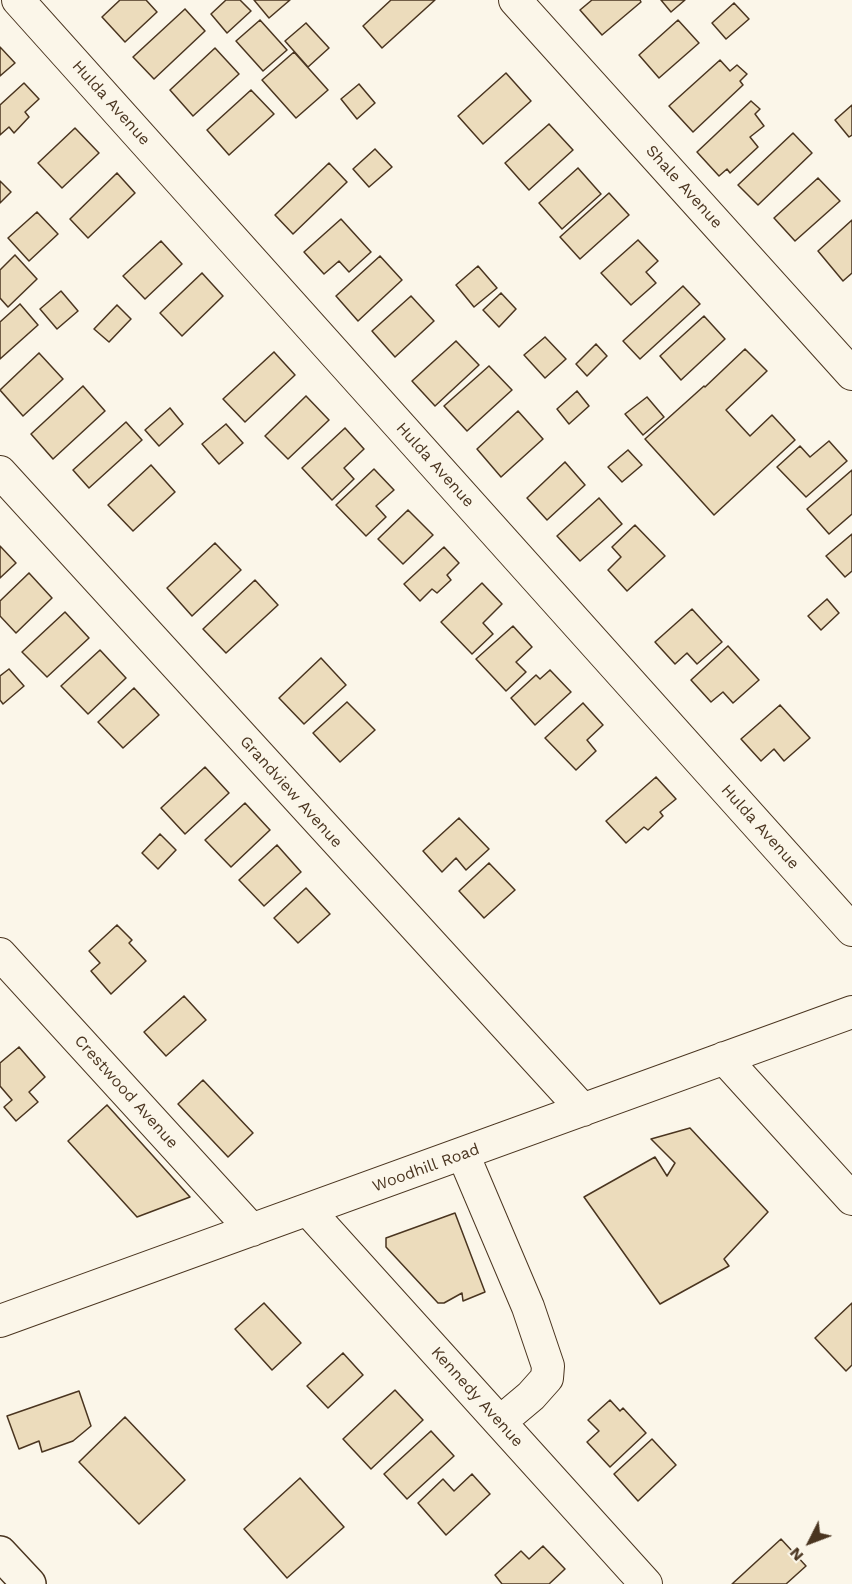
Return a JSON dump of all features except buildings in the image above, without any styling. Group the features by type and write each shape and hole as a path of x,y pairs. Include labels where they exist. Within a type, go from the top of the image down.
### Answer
{"main road":[{"path":"0,1553 28,1584"}],"street":[{"name":"Hulda Avenue","path":"18,0 852,930"},
{"name":"Shale Avenue","path":"515,0 852,374"},
{"name":"Grandview Avenue","path":"0,472 583,1110"},
{"name":"Crestwood Avenue","path":"0,954 252,1230"},
{"name":"Woodhill Road","path":"0,1321 309,1211 852,1012"},
{"path":"723,1058 852,1198"},
{"path":"463,1154 528,1307 548,1366 547,1378 531,1396 500,1422"},
{"name":"Kennedy Avenue","path":"309,1211 646,1584"}]}
